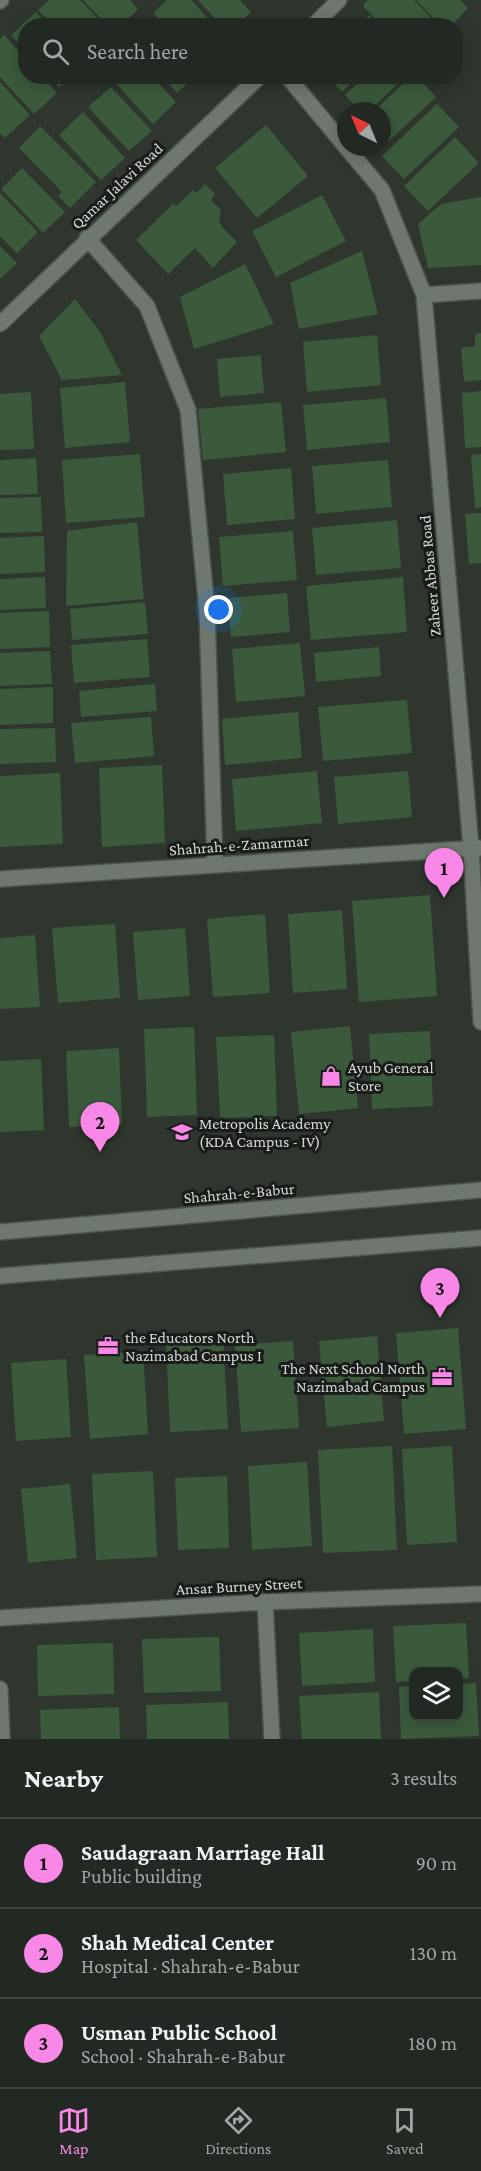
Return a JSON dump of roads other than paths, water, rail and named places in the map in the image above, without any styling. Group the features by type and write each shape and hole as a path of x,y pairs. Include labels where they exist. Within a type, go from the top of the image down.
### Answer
{"street":[{"path":"320,18 339,0"},
{"name":"Qamar Jalavi Road","path":"0,324 87,238 251,84"},
{"name":"Zaheer Abbas Road","path":"294,84 337,136"},
{"name":"Zaheer Abbas Road","path":"354,156 382,190 424,294 476,848 481,1022"},
{"path":"87,238 147,306 188,410 207,611 215,865"},
{"path":"424,294 481,291"},
{"name":"Shahrah-e-Zamarmar","path":"0,879 476,848"},
{"name":"Shahrah-e-Babur","path":"0,1232 481,1190"},
{"path":"0,1276 481,1238"},
{"name":"Ansar Burney Street","path":"0,1618 265,1602 481,1594"},
{"path":"265,1602 272,1739"},
{"path":"0,1689 2,1739"}],"place":[{"name":"Saudagraan Marriage Hall","path":"444,898"},
{"name":"Ayub General Store","path":"331,1076"},
{"name":"Metropolis Academy (KDA Campus - IV)","path":"182,1132"},
{"name":"Shah Medical Center","path":"100,1152"},
{"name":"Usman Public School","path":"440,1318"},
{"name":"the Educators North Nazimabad Campus I","path":"108,1346"},
{"name":"The Next School North Nazimabad Campus","path":"442,1377"}]}
